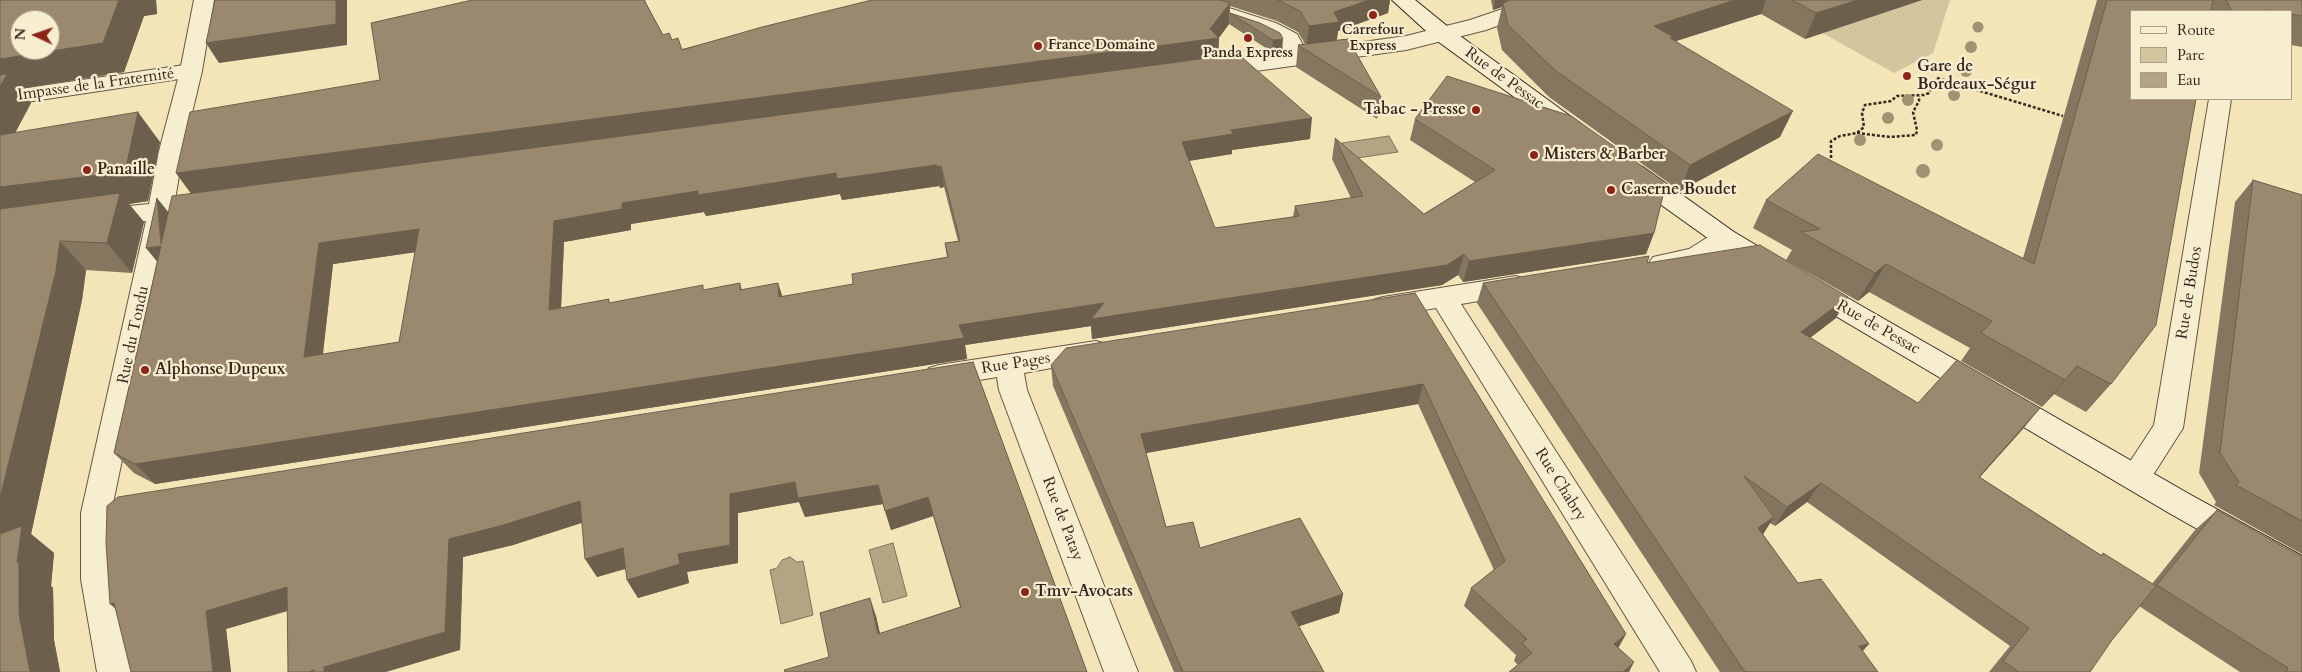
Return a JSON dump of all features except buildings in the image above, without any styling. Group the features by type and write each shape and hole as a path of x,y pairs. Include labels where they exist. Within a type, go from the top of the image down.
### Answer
{"street":[{"name":"Rue du Tondu","path":"114,672 96,578 96,513 162,210 171,151 191,71 204,0"},
{"path":"1183,0 1268,28 1289,39 1299,58"},
{"name":"Rue de Pessac","path":"1402,0 1444,35 1589,140"},
{"path":"1193,73 1406,43 1444,35 1549,0"},
{"name":"Impasse de la Fraternité","path":"0,99 191,71"},
{"name":"Rue de Budos","path":"2135,477 2168,428 2220,100"},
{"name":"Rue de Pessac","path":"1612,157 1725,238 2302,572"},
{"path":"76,221 231,202"},
{"path":"1638,266 1696,257 1725,238"},
{"path":"1355,311 1541,282"},
{"name":"Rue Chabry","path":"1444,298 1453,316 1679,672"},
{"name":"Rue Pages","path":"911,380 1123,347"},
{"name":"Rue de Patay","path":"1009,365 1013,390 1121,672"},
{"path":"96,513 122,504"}],"path":[{"path":"1857,132 1864,127 1862,113 1865,105 1891,101 1897,96 1918,96 1928,93 1937,78 2063,116"},
{"path":"1831,158 1831,141 1840,136 1857,132 1890,137 1916,135 1917,130 1913,112 1919,100 1918,96"}],"green space":[{"path":"1788,0 1950,0 1933,53 1894,73 1808,25"}],"water":[{"path":"1389,136 1398,152 1350,159 1342,143"},
{"path":"893,543 907,596 883,603 869,550"},
{"path":"790,557 797,562 803,561 813,615 781,624 770,570 777,568 782,560"}],"place":[{"name":"Carrefour Express","path":"1373,15"},
{"name":"Panda Express","path":"1248,38"},
{"name":"France Domaine","path":"1038,46"},
{"name":"Gare de Bordeaux-Ségur","path":"1907,76"},
{"name":"Tabac - Presse","path":"1476,110"},
{"name":"Misters & Barber","path":"1534,155"},
{"name":"Panaille","path":"87,170"},
{"name":"Caserne Boudet","path":"1611,190"},
{"name":"Alphonse Dupeux","path":"145,370"},
{"name":"Tmv-Avocats","path":"1025,592"}]}
